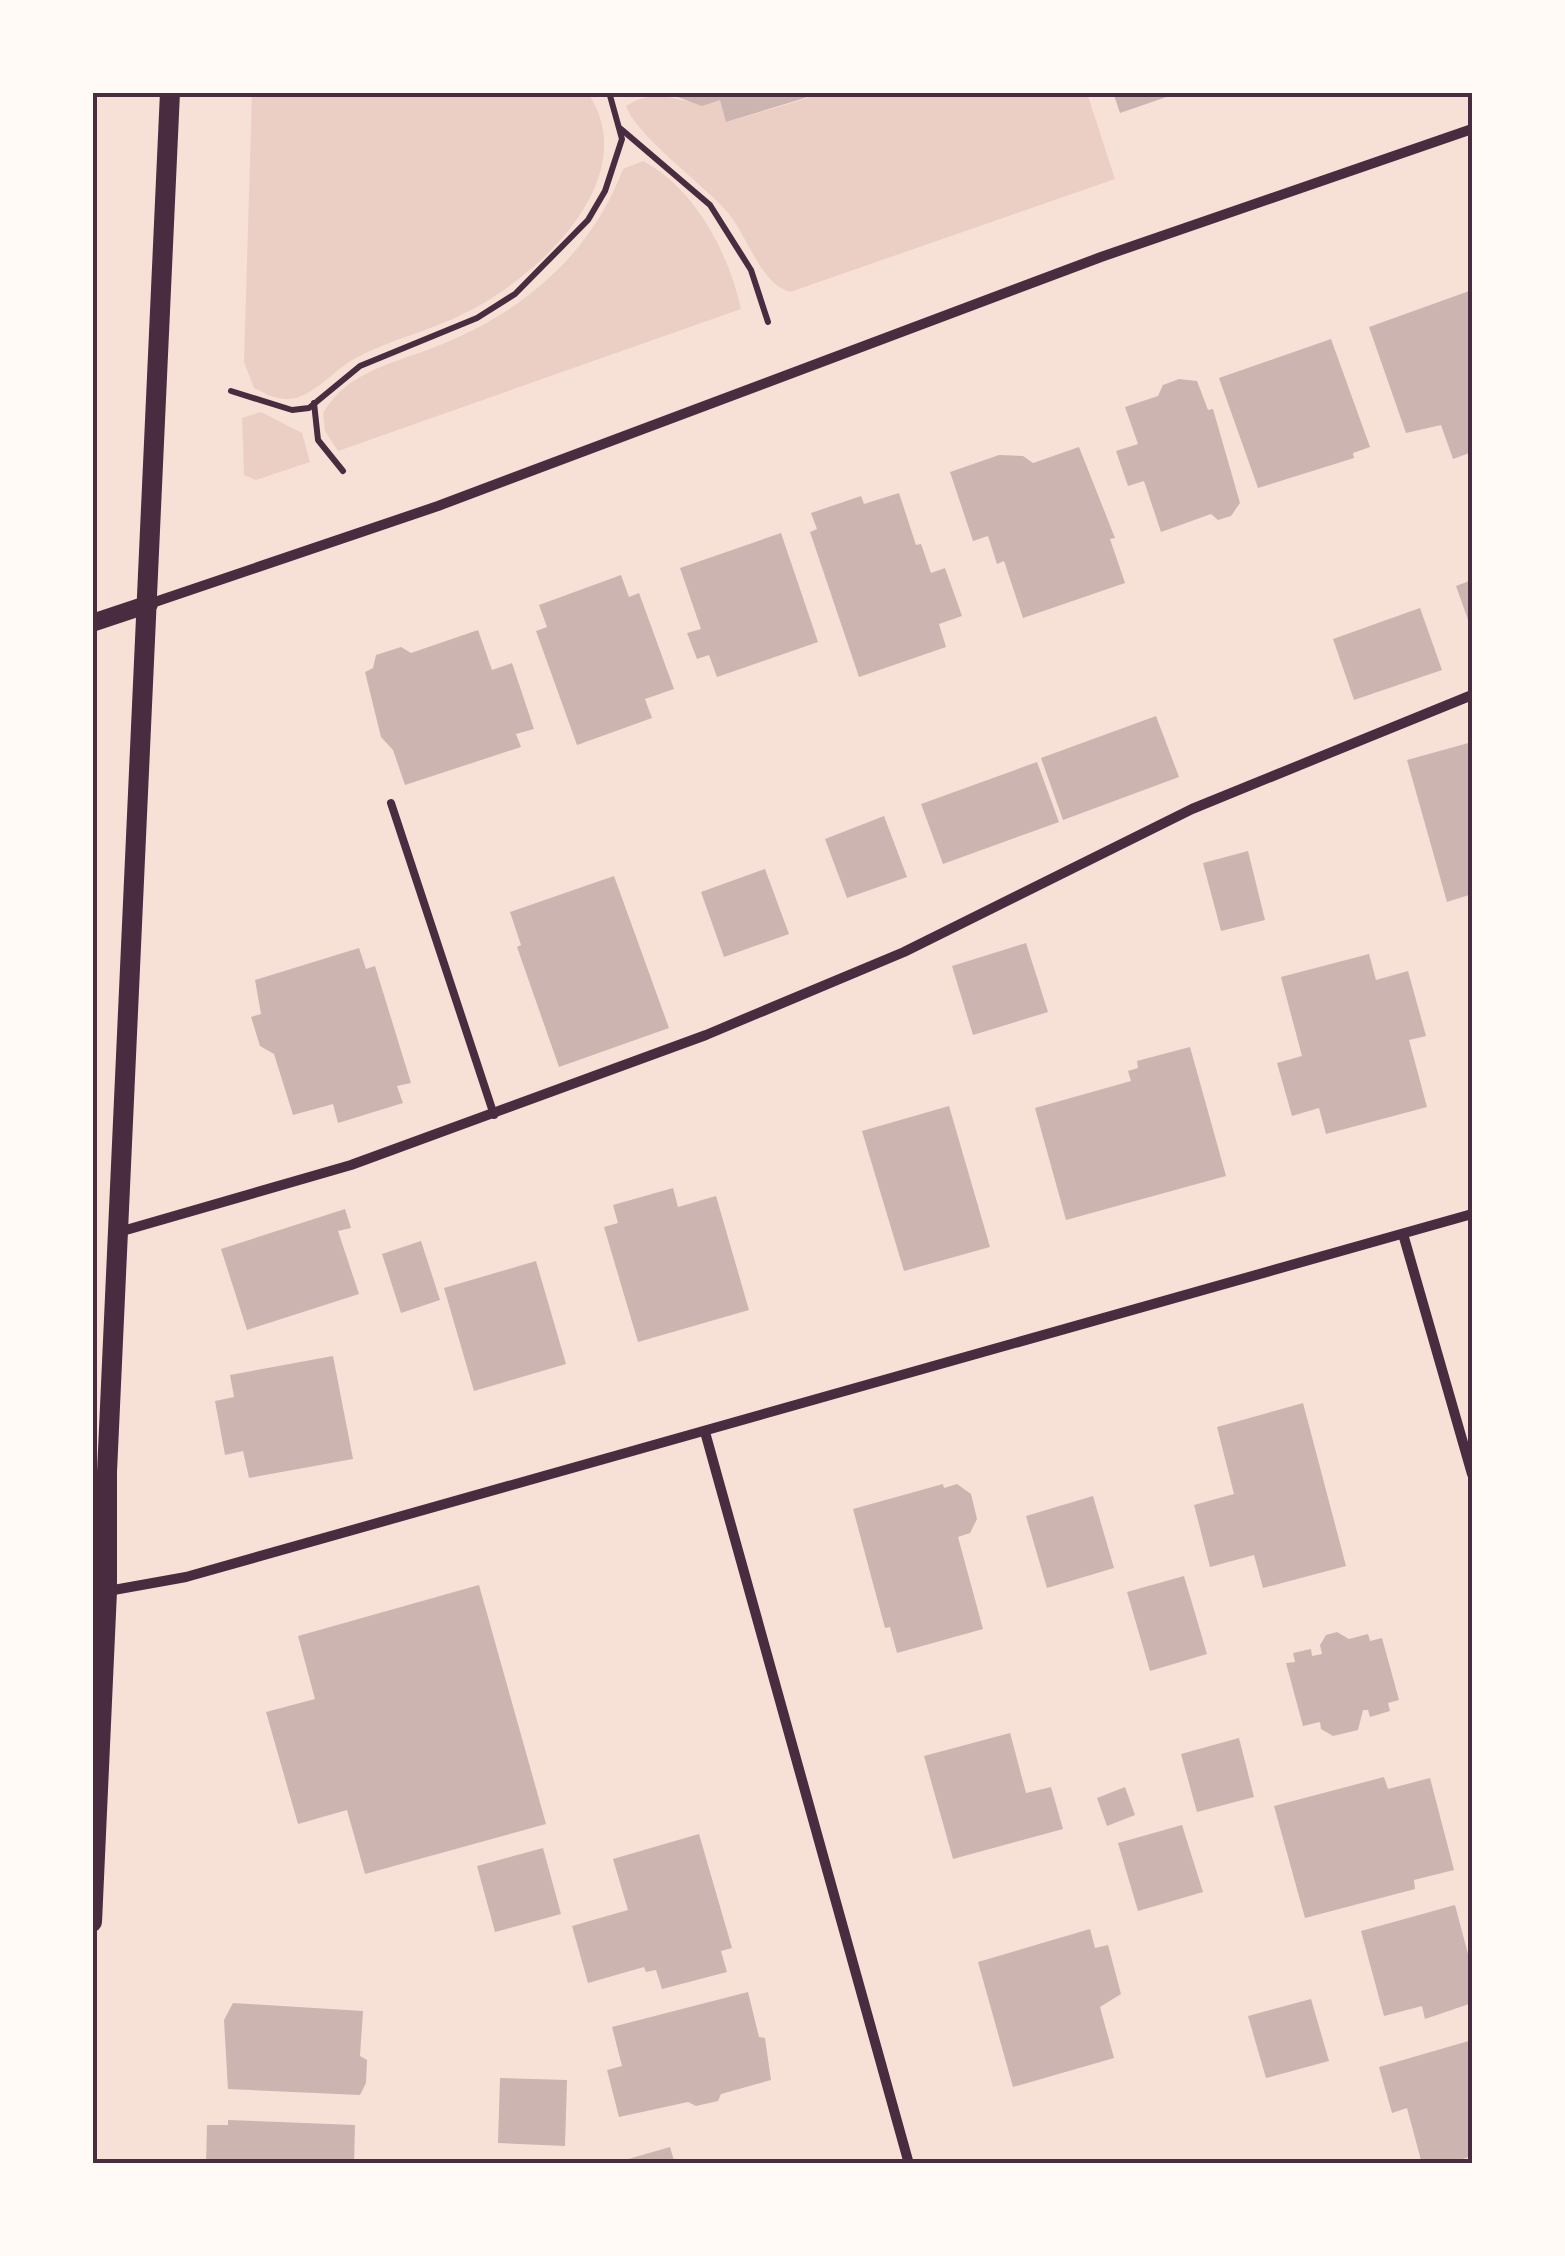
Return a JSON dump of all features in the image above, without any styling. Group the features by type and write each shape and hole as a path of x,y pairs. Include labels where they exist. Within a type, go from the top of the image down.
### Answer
{"main road":[{"path":"92,1922 97,1718 106,1591 106,1472 170,92"}],"street":[{"path":"92,623 438,506 1101,257 1472,129"},
{"path":"118,1232 351,1165 706,1035 904,952 1192,809 1472,695"},
{"path":"106,1591 186,1577 1472,1214"},
{"path":"1404,1234 1472,1474"},
{"path":"705,1432 909,2164"}],"lane":[{"path":"392,803 494,1115"}],"path":[{"path":"608,92 620,128 634,145 671,169 710,206 751,270 768,322"},
{"path":"231,391 292,410 309,408 380,355 464,324 516,294 588,220 615,164 620,128"},
{"path":"315,402 318,440 343,471"}],"shaded area":[{"path":"252,93 588,93 602,125 603,158 593,190 576,221 524,275 467,312 354,359 299,397 281,399 254,388 244,362"},
{"path":"807,93 1087,93 1115,179 790,292 771,280 729,214 657,146 626,106 652,96 707,103 720,100 727,122 808,98"},
{"path":"643,161 679,188 707,225 728,267 741,309 338,451 325,431 323,413 346,386 375,369 471,331 526,297 551,276 593,228 623,169"},
{"path":"261,412 302,433 310,462 256,480 244,475 242,418"}],"building":[{"path":"664,92 807,92 808,97 726,122 720,100 702,106"},
{"path":"1113,92 1178,92 1178,93 1120,113"},
{"path":"1472,290 1472,452 1453,459 1441,425 1406,433 1369,327"},
{"path":"1331,339 1370,447 1353,453 1354,458 1258,488 1219,378"},
{"path":"1179,379 1197,381 1208,410 1213,409 1240,503 1231,516 1218,520 1211,514 1161,532 1144,481 1128,486 1116,451 1138,444 1125,407 1158,396 1163,385"},
{"path":"1079,447 1115,538 1110,539 1125,583 1023,618 1004,561 997,564 988,536 973,541 950,472 999,455 1023,456 1033,463"},
{"path":"899,493 916,545 921,544 931,573 945,568 962,616 939,624 946,647 859,677 810,532 817,529 811,513 861,496 864,504"},
{"path":"781,533 818,642 717,677 709,655 697,659 687,633 701,629 680,568"},
{"path":"621,575 629,597 639,593 674,689 645,699 652,718 577,745 536,631 547,627 539,605"},
{"path":"1472,580 1472,631 1456,586"},
{"path":"1420,608 1442,670 1354,700 1333,639"},
{"path":"478,630 492,670 512,663 534,729 516,734 521,747 405,785 393,750 381,737 365,672 373,668 376,655 401,647 411,653"},
{"path":"1156,716 1179,777 1063,820 1041,758"},
{"path":"1472,742 1472,894 1447,902 1407,760"},
{"path":"1037,762 1059,822 943,864 921,804"},
{"path":"884,816 907,877 847,898 825,839"},
{"path":"1248,851 1265,920 1221,931 1203,863"},
{"path":"765,869 789,934 724,957 701,892"},
{"path":"614,876 669,1028 559,1067 517,947 521,945 510,912"},
{"path":"1026,943 1048,1012 973,1035 952,966"},
{"path":"359,948 366,969 375,966 411,1083 397,1086 403,1103 338,1123 333,1104 293,1115 274,1054 260,1046 251,1017 261,1014 255,980"},
{"path":"1369,954 1376,980 1408,971 1426,1036 1409,1040 1427,1107 1326,1134 1319,1108 1292,1116 1277,1063 1302,1056 1281,977"},
{"path":"1190,1047 1226,1176 1066,1220 1035,1108 1131,1081 1128,1071 1138,1068 1137,1061"},
{"path":"949,1106 990,1247 904,1271 862,1131"},
{"path":"673,1188 678,1207 716,1196 749,1310 638,1342 604,1227 618,1223 613,1205"},
{"path":"345,1209 351,1228 338,1231 359,1294 247,1330 221,1249"},
{"path":"421,1241 440,1300 401,1313 382,1254"},
{"path":"536,1261 566,1364 474,1391 444,1288"},
{"path":"333,1356 353,1459 249,1478 243,1451 225,1455 215,1401 234,1397 230,1375"},
{"path":"1303,1403 1346,1566 1263,1588 1254,1555 1210,1567 1194,1505 1234,1494 1217,1427"},
{"path":"943,1484 944,1488 957,1484 971,1494 977,1519 970,1533 958,1537 983,1629 897,1653 890,1627 885,1628 853,1509"},
{"path":"1093,1496 1114,1568 1047,1588 1026,1516"},
{"path":"1184,1576 1207,1654 1150,1671 1127,1592"},
{"path":"479,1585 546,1824 365,1874 347,1810 298,1824 266,1712 315,1699 298,1636"},
{"path":"1337,1632 1349,1639 1368,1634 1370,1641 1382,1638 1399,1700 1388,1703 1390,1711 1370,1717 1368,1710 1363,1710 1358,1730 1333,1736 1321,1729 1320,1722 1303,1726 1286,1663 1295,1662 1293,1653 1311,1649 1312,1656 1322,1654 1320,1645 1326,1635"},
{"path":"1010,1733 1026,1793 1051,1787 1063,1829 953,1859 924,1756"},
{"path":"1239,1738 1254,1797 1197,1812 1181,1754"},
{"path":"1384,1777 1388,1789 1430,1778 1454,1870 1414,1880 1415,1889 1305,1918 1274,1806"},
{"path":"1125,1787 1135,1815 1107,1826 1097,1798"},
{"path":"1182,1825 1203,1892 1138,1911 1118,1843"},
{"path":"699,1834 732,1948 721,1951 727,1972 662,1989 656,1970 646,1972 644,1967 588,1983 572,1926 628,1910 613,1859"},
{"path":"543,1848 561,1914 495,1932 477,1866"},
{"path":"1455,1905 1472,1969 1472,2003 1425,2019 1422,2006 1384,2016 1361,1931"},
{"path":"1090,1929 1095,1948 1108,1945 1121,1994 1100,2007 1114,2058 1013,2087 978,1962"},
{"path":"748,1992 759,2037 765,2038 771,2080 721,2094 718,2101 696,2106 688,2102 619,2117 607,2070 622,2066 612,2027"},
{"path":"1311,1999 1329,2061 1266,2078 1248,2016"},
{"path":"233,2003 363,2011 360,2056 367,2060 366,2083 360,2095 228,2089 224,2020"},
{"path":"1472,2040 1472,2156 1448,2164 1422,2164 1407,2108 1392,2113 1379,2067"},
{"path":"500,2078 567,2080 565,2146 498,2143"},
{"path":"228,2120 355,2125 354,2164 206,2164 207,2125 228,2125"},
{"path":"670,2147 675,2164 618,2164 618,2162"}]}
